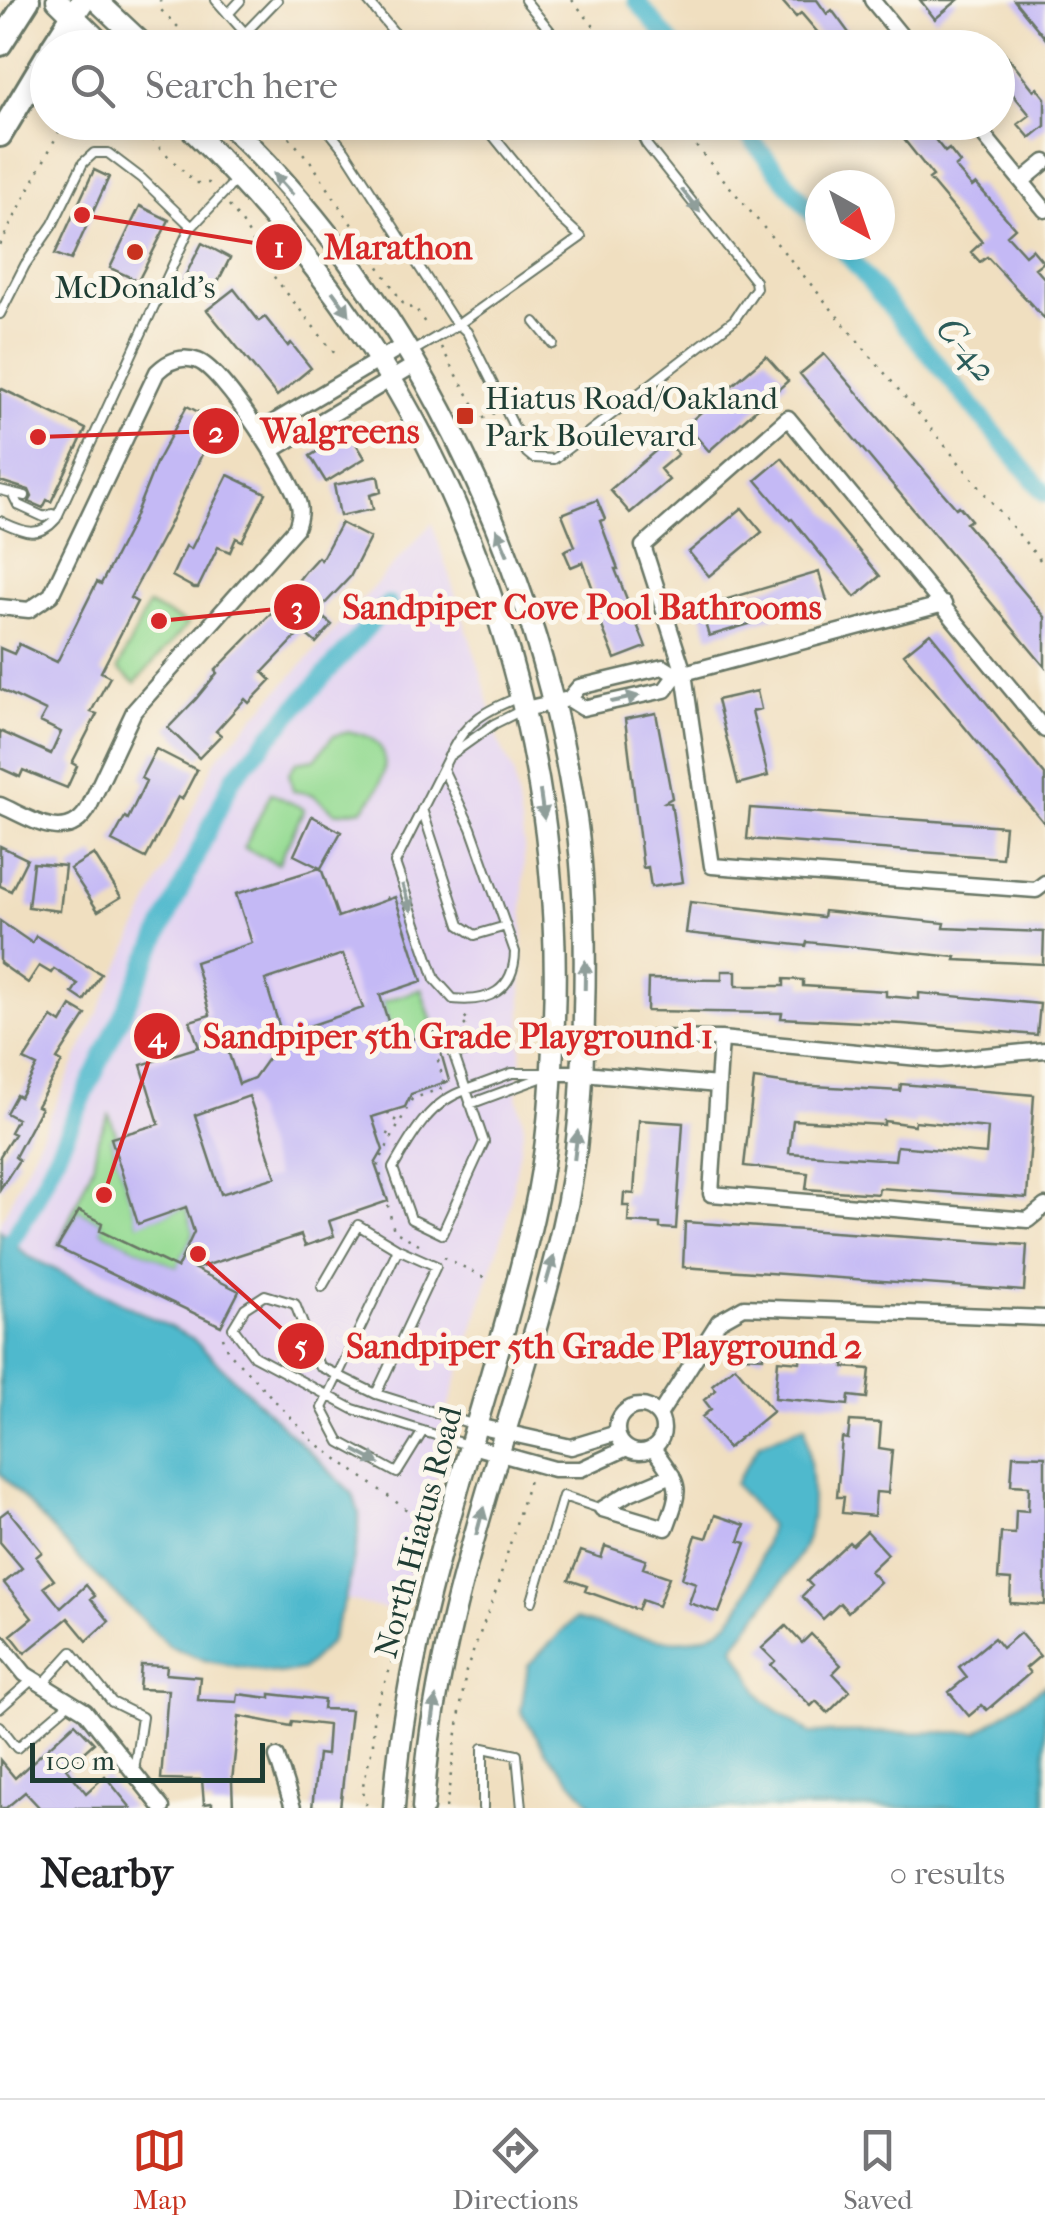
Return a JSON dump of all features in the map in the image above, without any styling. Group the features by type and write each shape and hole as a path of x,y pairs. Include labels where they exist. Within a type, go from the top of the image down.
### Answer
{"main road":[{"path":"0,44 28,0"},
{"path":"96,0 127,30"},
{"path":"60,30 71,5 91,30"},
{"path":"0,136 30,85"},
{"name":"North Hiatus Road","path":"201,140 321,276 390,379 451,499 486,582 524,702 543,810 557,946 548,1130 534,1215 414,1657 394,1808"},
{"name":"North Hiatus Road","path":"242,140 346,261 410,354 467,460 512,565 561,700 574,806 586,945 583,1072 576,1148 563,1226 439,1676 423,1808"}],"street":[{"path":"872,0 896,30"},
{"path":"989,140 1045,210"},
{"path":"1022,181 1045,162"},
{"path":"259,431 378,360 410,354"},
{"path":"270,451 390,379 410,354"},
{"path":"0,607 28,610 51,594 152,380 170,361 188,358 205,364 259,431 298,502 298,522 286,542 134,710 80,820 64,828 51,828 0,805"},
{"path":"1045,730 788,418 643,546 680,674 712,866 1036,890 1045,883"},
{"path":"524,702 561,700 583,708 665,690 680,674 944,604"},
{"path":"561,700 579,687 663,667 680,674"},
{"path":"652,1038 720,1040 940,1060 1045,1050"},
{"path":"720,1040 711,1194 1028,1220 1045,1206"},
{"path":"552,1073 583,1072 718,1085"},
{"path":"474,1436 498,1455 554,1469 581,1469 626,1448 644,1452 653,1448 663,1433 659,1415 719,1321 744,1307 1045,1318"},
{"path":"626,1448 616,1433 620,1416 635,1406 644,1406 659,1415"},
{"path":"474,1436 505,1432 571,1447 616,1433"},
{"path":"580,1445 581,1469"},
{"path":"602,1509 666,1528 679,1493 672,1474 653,1448"},
{"path":"602,1509 672,1474"},
{"path":"0,1643 12,1661 38,1682 72,1701 102,1729 162,1808"},
{"path":"277,1757 293,1808"}],"lane":[{"path":"216,0 242,30"},
{"path":"228,14 240,0"},
{"path":"248,30 276,0"},
{"path":"367,0 391,30"},
{"path":"525,0 549,30"},
{"path":"337,140 466,332 527,453 542,460 554,459 734,320 756,288 755,281 644,140"},
{"path":"410,354 459,324 581,236 558,216 497,140"},
{"path":"0,314 4,293 52,224 83,162 94,153 108,153 141,178 191,226"},
{"path":"1,520 27,534 52,525 191,226 237,179"},
{"path":"535,322 553,344"},
{"path":"591,392 610,414"},
{"path":"0,490 25,496"},
{"path":"13,494 18,505 44,517 55,515"},
{"path":"44,504 55,515"},
{"path":"449,756 524,702"},
{"path":"443,769 471,828 515,952 515,962 502,989 478,1000 453,999 442,990 395,862 461,732 476,716 524,702"},
{"path":"422,809 460,924 475,935 506,926"},
{"path":"501,1040 454,1055 466,1090 470,1104 484,1142 442,1234 411,1219 393,1168 420,1122 466,1090 512,1073 552,1073"},
{"path":"470,1104 552,1073"},
{"path":"322,1287 358,1224 436,1266 376,1394"},
{"path":"398,1248 322,1408 340,1442 398,1472 423,1431"},
{"path":"265,1295 295,1304 319,1366 337,1378 474,1436 423,1431 353,1409 254,1356 233,1328 245,1308 265,1295"},
{"path":"532,1601 563,1496 602,1509"},
{"path":"0,1708 72,1652 112,1702 142,1717 134,1771"},
{"path":"0,1726 18,1748 72,1701"},
{"path":"483,1808 483,1748 517,1755 522,1808"}],"path":[{"path":"160,0 161,10 181,30"},
{"path":"572,0 597,30"},
{"path":"0,245 55,140"},
{"path":"153,140 195,183 209,183 221,196 242,222 272,273 334,354"},
{"path":"291,140 310,162 406,308 415,307 482,420 505,410"},
{"path":"691,140 1045,566"},
{"path":"386,898 392,896"},
{"path":"464,1016 469,1020 464,1026"},
{"path":"426,1248 394,1231 378,1168 414,1097 445,1087 432,1036 438,1035"},
{"path":"388,1112 390,1118 400,1121"},
{"path":"377,1133 392,1136"},
{"path":"441,1256 489,1280"},
{"path":"224,1331 226,1350 313,1441 426,1524 391,1666 373,1715 373,1744 363,1785 368,1808"},
{"path":"446,1808 466,1672 497,1588 530,1478"}],"shaded area":[{"path":"432,523 481,673 498,740 514,774 524,846 521,1063 517,1096 524,1126 507,1220 447,1411 441,1444 443,1456 398,1613 345,1599 359,1534 356,1501 26,1255 0,1230 0,1224 216,759"}],"green space":[{"path":"148,605 188,624 135,683 118,669"},
{"path":"349,732 376,742 382,751 383,774 363,809 336,813 312,794 293,791 289,773 296,762 315,759 333,736"},
{"path":"271,793 304,809 278,864 244,848"},
{"path":"421,989 435,1032 395,1044 382,1002"},
{"path":"109,1115 117,1136 111,1139 138,1223 186,1207 194,1232 177,1268 100,1231 102,1223 79,1211 57,1248 93,1165 98,1138"}],"water":[{"path":"0,1230 26,1255 192,1338 353,1494 359,1513 359,1534 345,1599 330,1643 302,1670 279,1674 207,1661 169,1646 75,1555 0,1473"},
{"path":"805,1425 812,1497 808,1535 785,1578 734,1647 764,1701 810,1733 978,1732 1045,1685 1045,1808 595,1808 546,1752 521,1711 528,1665 575,1619 660,1639 702,1637 720,1629 735,1614 746,1594 770,1526 735,1484 760,1443"}],"building":[{"path":"781,0 817,0 827,14 832,10 847,30 816,30 801,13 796,17"},
{"path":"920,0 958,0 935,19"},
{"path":"1014,0 1045,0 1045,38"},
{"path":"1015,66 1045,98 1045,126 1030,138 1018,124 1030,115 1015,97"},
{"path":"904,140 935,140 945,152 949,149 960,163 955,167 972,187 976,184 1015,228 1007,235 1025,255 1032,249 1043,262 1035,268 1045,279 1045,319 987,257 980,262 971,252 982,242 929,179 933,176"},
{"path":"94,170 109,177 71,260 55,254"},
{"path":"140,206 169,220 138,281 110,268"},
{"path":"202,243 230,258 209,299 181,284"},
{"path":"234,289 259,321 265,317 311,368 277,396 207,310"},
{"path":"824,354 956,508 959,506 971,520 966,523 1045,617 1045,667 800,374"},
{"path":"766,356 788,381 709,451 686,425"},
{"path":"0,388 86,429 51,502 47,500 43,508 29,502 29,490 0,481"},
{"path":"187,406 217,422 130,598 137,602 101,672 110,677 91,712 97,714 72,763 77,766 67,788 23,770 20,777 0,768 0,731 51,754 61,732 40,722 46,711 0,689 0,648 14,654 19,644 57,662 132,523 156,463"},
{"path":"349,432 365,458 326,482 310,456"},
{"path":"667,441 678,454 660,469 669,480 630,513 610,490"},
{"path":"782,458 880,576 855,597 756,480"},
{"path":"228,475 266,493 242,541 236,538 230,552 218,547 198,588 194,588 172,576 186,546 191,549"},
{"path":"378,476 381,492 370,495 373,509 340,516 334,485"},
{"path":"597,500 615,569 646,647 615,659 589,594 594,592 583,562 571,567 564,551 575,546 562,514"},
{"path":"742,508 762,532 709,576 689,552"},
{"path":"341,523 370,538 350,577 320,609 320,615 332,625 316,643 302,631 263,672 271,680 249,703 245,699 216,731 221,735 199,758 168,728 307,569 318,557 321,560"},
{"path":"819,572 827,601 709,636 700,607"},
{"path":"930,633 1045,775 1045,824 904,654"},
{"path":"757,691 761,709 752,711 768,776 738,784 717,700"},
{"path":"656,713 672,798 665,802 671,803 683,882 651,887 648,867 643,868 625,719"},
{"path":"156,749 197,770 146,858 112,841 125,817 128,819 146,781 141,778"},
{"path":"750,808 1005,826 1002,858 747,839"},
{"path":"312,816 341,832 321,868 338,917 395,897 422,981 380,995 395,1044 435,1032 449,1081 411,1094 405,1107 372,1117 383,1150 375,1164 388,1201 329,1221 334,1236 305,1246 301,1235 195,1269 239,1291 221,1326 57,1248 79,1211 102,1223 100,1231 177,1268 194,1232 186,1207 138,1224 111,1138 159,1124 141,1065 199,1047 190,1021 210,1015 195,962 252,943 236,894 320,868 294,855","holes":["343,954 363,1008 282,1035 265,980","261,1033 269,1057 254,1078 239,1084 226,1045","249,1096 276,1177 221,1194 195,1115"]},
{"path":"0,846 27,859 11,891 0,886"},
{"path":"94,854 121,897 98,911 70,869"},
{"path":"33,863 65,866 60,911 28,907"},
{"path":"690,902 823,917 824,911 945,923 944,928 1044,932 1043,964 955,960 956,957 686,933"},
{"path":"0,921 32,943 36,936 101,974 84,1001 72,993 78,984 54,969 51,973 39,966 28,983 0,963"},
{"path":"722,971 736,971 736,986 784,986 784,979 803,980 803,986 886,991 886,996 919,999 919,993 1040,1004 1037,1035 781,1018 782,1013 647,1011 648,979 722,980"},
{"path":"71,1006 86,1015 57,1059 62,1062 37,1106 41,1108 15,1157 19,1160 0,1189 0,1156 14,1134 10,1132 17,1119 6,1113 37,1066 24,1060 52,1017 61,1023"},
{"path":"754,1079 900,1091 901,1084 1034,1095 1027,1198 879,1188 878,1194 806,1189 808,1173 744,1166","holes":["793,1120 884,1125 884,1121 914,1125 915,1121 988,1128 986,1154 897,1146 895,1160 789,1153"]},
{"path":"639,1120 683,1123 676,1229 628,1222 629,1206 623,1206 624,1193 634,1194"},
{"path":"685,1222 1027,1245 1024,1291 683,1267"},
{"path":"744,1342 763,1343 763,1357 743,1356"},
{"path":"802,1351 845,1355 844,1367 870,1369 867,1398 849,1396 848,1405 775,1398 778,1360 800,1362"},
{"path":"735,1366 773,1411 728,1448 702,1417 711,1409 704,1400 716,1390 712,1385"},
{"path":"850,1421 881,1423 879,1448 892,1450 888,1493 876,1492 874,1516 842,1513 844,1497 837,1497 842,1438 848,1439"},
{"path":"1013,1455 1045,1456 1045,1605 1010,1603 1011,1580 998,1579 1001,1533 1015,1534 1016,1510 1028,1511 1029,1486 1011,1485"},
{"path":"8,1510 42,1552 36,1557 54,1580 44,1587 61,1608 86,1585 95,1596 91,1599 109,1621 87,1641 68,1618 25,1653 11,1635 32,1618 4,1583 22,1568 0,1542 0,1516"},
{"path":"715,1515 745,1525 739,1541 746,1543 719,1613 689,1603 696,1583 682,1578 696,1535 707,1538"},
{"path":"867,1531 888,1554 870,1571 880,1582 848,1612 840,1603 823,1619 802,1596 812,1586 807,1581 849,1542 852,1545"},
{"path":"605,1546 646,1560 643,1568 669,1577 658,1606 642,1600 638,1610 585,1591 587,1586 569,1580 581,1551 601,1558"},
{"path":"786,1626 802,1643 811,1634 841,1665 833,1673 850,1691 828,1713 816,1701 811,1706 771,1665 775,1661 762,1648"},
{"path":"1020,1633 1040,1656 1026,1668 1030,1673 987,1710 982,1705 969,1716 949,1692 967,1677 959,1667 994,1638 1002,1648"},
{"path":"141,1665 167,1666 166,1674 200,1677 198,1700 237,1702 238,1694 270,1698 270,1694 324,1700 323,1709 351,1710 340,1808 312,1808 318,1754 326,1755 328,1725 292,1721 291,1726 239,1716 233,1808 204,1804 202,1780 161,1779 168,1690 139,1689"},
{"path":"75,1723 94,1743 66,1768 86,1793 105,1776 131,1808 40,1808 25,1792 6,1808 0,1808 0,1760 15,1778"}],"waterway":[{"name":"C-42","path":"636,0 660,30"},
{"name":"C-42","path":"752,140 805,205"},
{"name":"C-42","path":"851,260 1045,494"},
{"path":"11,1241 33,1205 233,778 388,604"}],"place":[{"name":"Marathon","path":"82,215"},
{"name":"McDonald's","path":"135,252"},
{"name":"Hiatus Road/Oakland Park Boulevard","path":"465,416"},
{"name":"Walgreens","path":"38,437"},
{"name":"Sandpiper Cove Pool Bathrooms","path":"159,621"},
{"name":"Sandpiper 5th Grade Playground 1","path":"104,1195"},
{"name":"Sandpiper 5th Grade Playground 2","path":"198,1254"}]}
